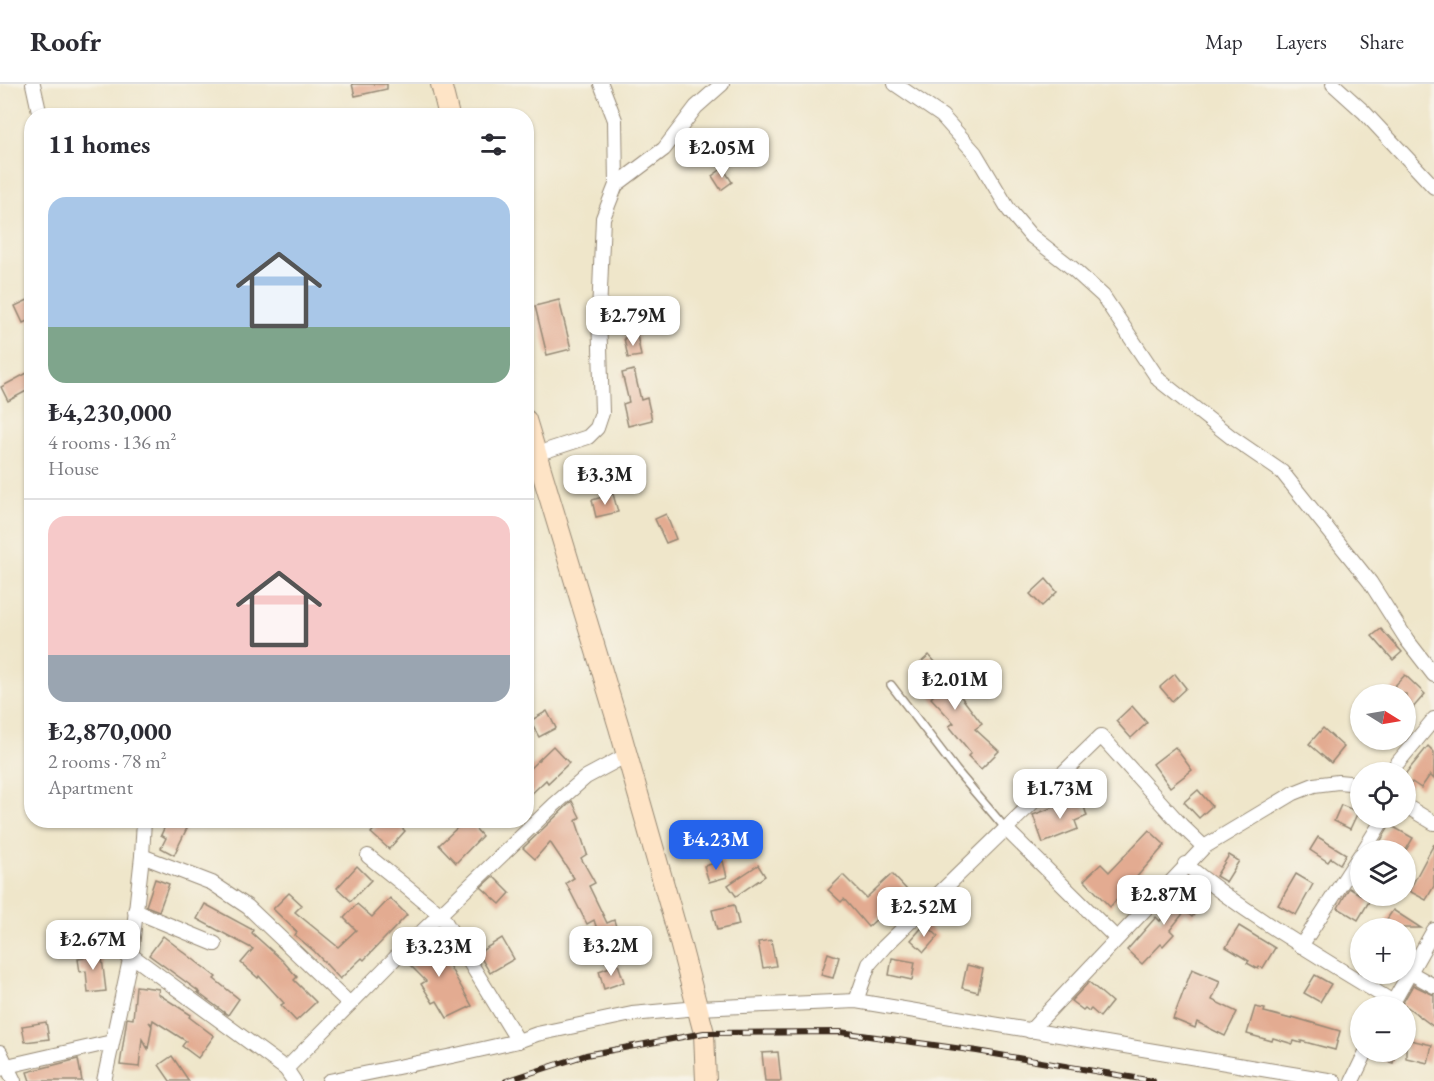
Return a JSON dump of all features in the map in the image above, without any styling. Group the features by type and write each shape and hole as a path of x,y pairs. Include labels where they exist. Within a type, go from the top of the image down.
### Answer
{"street":[{"path":"33,84 38,108"},
{"path":"441,84 447,108"},
{"path":"536,454 588,437 597,428 602,413 599,314 603,218 616,184 615,120 601,84"},
{"path":"616,184 664,149 696,107 722,84"},
{"path":"895,84 942,116 975,153 1009,210 1030,235 1103,296 1159,380 1231,437 1282,472 1370,582 1407,640 1434,675"},
{"path":"1333,84 1365,112 1434,187"},
{"path":"534,447 627,756 698,1008 704,1033 706,1081"},
{"path":"1397,762 1434,719"},
{"path":"856,1001 869,964 931,900 1101,736 1181,825 1204,847"},
{"path":"534,826 585,777 627,756"},
{"path":"1030,1031 1185,864 1204,847 1294,792 1314,785 1350,783"},
{"path":"1416,812 1434,823"},
{"path":"104,1081 131,955 144,828"},
{"path":"131,955 290,1075 350,1004 532,828"},
{"path":"1006,829 1116,938"},
{"path":"142,856 212,884 248,907 350,1004"},
{"path":"368,856 441,915 518,1041"},
{"path":"1185,864 1222,894 1379,996"},
{"path":"1301,946 1350,870"},
{"path":"135,911 215,944"},
{"path":"1416,960 1434,930"},
{"path":"1416,976 1434,986"},
{"path":"328,1081 518,1041 537,1034 632,1014 698,1008 856,1001 1334,1081"},
{"path":"4,1067 112,1042"},
{"path":"0,1052 4,1067 14,1081"},
{"path":"1352,1081 1361,1062"}],"lane":[{"path":"891,685 956,770 1006,829"}],"building":[{"path":"352,84 387,84 387,89 355,96"},
{"path":"723,168 732,182 721,190 712,176"},
{"path":"559,300 571,349 547,355 535,306"},
{"path":"24,302 24,323 23,323 15,306"},
{"path":"637,335 641,356 628,358 624,338"},
{"path":"634,370 641,400 647,398 652,420 628,426 623,404 629,402 622,373"},
{"path":"24,375 24,392 8,401 1,387"},
{"path":"613,494 618,512 596,517 592,500"},
{"path":"666,514 676,539 666,543 655,519"},
{"path":"1046,579 1057,592 1042,606 1030,594"},
{"path":"1381,629 1402,652 1393,660 1372,636"},
{"path":"929,655 961,692 959,694 982,724 975,729 999,751 981,769 968,756 971,753 949,726 954,723 911,671"},
{"path":"1175,674 1186,688 1172,701 1160,687"},
{"path":"1405,675 1414,684 1396,684"},
{"path":"1416,685 1425,694 1416,704"},
{"path":"1132,706 1147,723 1131,738 1116,721"},
{"path":"547,711 556,728 539,737 534,728 534,719"},
{"path":"1323,728 1344,747 1331,763 1309,744"},
{"path":"553,746 569,763 548,783 546,780 534,791 534,764"},
{"path":"1428,746 1434,752 1434,779 1430,775 1421,788 1416,785 1415,762"},
{"path":"1175,747 1192,770 1170,787 1153,764"},
{"path":"1198,790 1212,806 1199,818 1184,802"},
{"path":"1081,797 1087,816 1075,821 1078,829 1043,843 1033,815"},
{"path":"572,801 580,817 576,821 587,854 581,858 595,883 589,886 607,923 614,920 625,957 608,963 594,920 587,924 566,883 574,878 550,842 535,859 523,848"},
{"path":"1341,805 1350,809 1350,829 1334,821"},
{"path":"164,828 187,828 174,855 161,848 166,838 161,835"},
{"path":"375,828 402,828 405,831 389,849 371,833"},
{"path":"457,828 475,828 482,836 456,863 439,845"},
{"path":"1388,828 1395,828 1413,838 1412,840 1381,840"},
{"path":"1149,830 1165,845 1110,907 1084,880 1101,864 1109,872"},
{"path":"1318,837 1346,854 1340,864 1331,858 1328,862 1310,850"},
{"path":"1434,844 1434,886 1426,900 1416,895 1416,878"},
{"path":"1229,855 1239,861 1226,882 1216,876"},
{"path":"723,861 727,877 709,882 704,866"},
{"path":"758,865 765,876 736,896 728,885"},
{"path":"357,866 371,880 351,901 337,888"},
{"path":"892,874 908,891 868,927 844,899 841,902 828,890 843,875 866,898"},
{"path":"1296,874 1313,884 1296,915 1278,905"},
{"path":"493,876 510,893 500,904 481,887"},
{"path":"155,879 169,884 159,911 146,906"},
{"path":"1186,887 1204,901 1192,917 1185,911 1170,930 1174,934 1142,964 1127,950 1156,917 1160,921"},
{"path":"1349,888 1350,906 1366,906 1359,918 1355,918 1338,908"},
{"path":"289,893 302,905 295,912 338,947 356,930 344,918 357,904 372,917 390,898 407,915 364,960 362,958 340,979 314,951 295,935 297,932 273,909"},
{"path":"205,904 253,930 252,933 297,977 294,980 316,1002 296,1021 281,1005 284,1003 259,976 258,978 241,963 253,949 197,919"},
{"path":"734,905 739,925 717,930 712,910"},
{"path":"1393,910 1405,918 1388,918"},
{"path":"925,924 938,936 924,952 911,940"},
{"path":"1239,926 1275,948 1263,968 1258,969 1247,963 1249,961 1226,947"},
{"path":"163,936 216,977 214,979 239,999 228,1015 149,955"},
{"path":"431,936 445,950 442,953 472,1006 447,1018 437,1001 433,1003 421,984 426,981 406,961"},
{"path":"502,938 514,959 490,973 478,953"},
{"path":"771,940 776,966 763,968 758,942"},
{"path":"101,950 106,991 88,993 86,971 80,972 78,959 84,958 83,952"},
{"path":"828,953 839,957 833,978 821,975"},
{"path":"892,958 915,962 912,980 889,975"},
{"path":"618,964 624,982 604,989 599,971"},
{"path":"967,965 983,969 978,992 962,988"},
{"path":"1192,969 1220,981 1212,1000 1237,1012 1225,1036 1197,1022 1195,1028 1173,1019"},
{"path":"1315,975 1331,984 1320,1002 1304,993"},
{"path":"1089,982 1112,1002 1100,1017 1091,1009 1083,1010 1071,1001"},
{"path":"1413,985 1434,995 1434,1027 1416,1014 1416,996 1407,996"},
{"path":"136,986 159,989 158,994 191,1015 189,1017 214,1036 198,1058 182,1046 186,1041 153,1020 152,1024 149,1022 152,1026 148,1049 142,1039 139,1067 120,1065 127,1018 133,1019"},
{"path":"1255,1007 1265,1009 1264,1012 1291,1019 1292,1017 1340,1031 1335,1050 1301,1041 1301,1043 1294,1041 1293,1044 1247,1034"},
{"path":"46,1022 49,1039 25,1042 22,1026"},
{"path":"1416,1041 1432,1045 1428,1063 1416,1060"},
{"path":"778,1052 781,1081 765,1081 762,1053"},
{"path":"172,1056 189,1081 170,1081 159,1065"},
{"path":"78,1059 82,1081 30,1081 27,1072"}],"railway":[{"path":"506,1081 586,1055 704,1033 840,1032 977,1051 1153,1081"}]}
